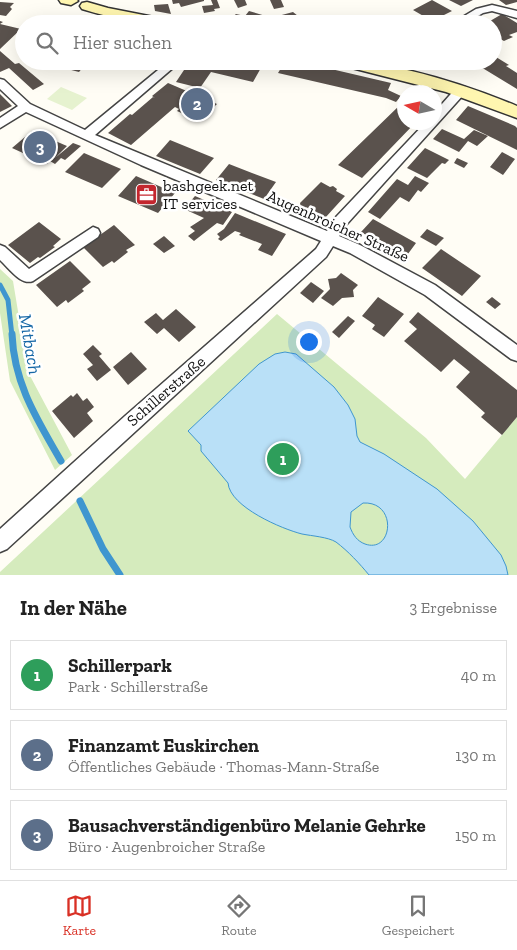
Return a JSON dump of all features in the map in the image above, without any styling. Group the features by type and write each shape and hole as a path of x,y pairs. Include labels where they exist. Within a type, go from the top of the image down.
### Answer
{"street":[{"path":"69,0 77,5 128,15"},
{"path":"87,6 99,4 104,0 108,5 128,15"},
{"path":"474,15 491,6 502,8 517,15"},
{"path":"86,136 165,70"},
{"path":"399,70 461,90 517,112"},
{"name":"Augenbroicher Straße","path":"0,83 26,107 86,136 331,239 388,265 430,290 517,354"},
{"name":"Schillerstraße","path":"442,113 461,90"},
{"path":"0,124 26,107"},
{"name":"Schillerstraße","path":"0,542 131,422 321,253 341,221 426,130"},
{"path":"0,250 28,277 94,233"}],"green space":[{"path":"61,87 87,98 72,110 47,99"},
{"path":"0,269 13,281 28,372 72,455 55,470 10,381 0,313"},
{"path":"277,314 426,438 465,479 517,417 517,575 0,575 0,572"}],"water":[{"path":"285,352 296,354 334,387 348,405 355,419 357,436 360,442 384,454 437,489 473,521 501,555 508,575 369,575 345,549 333,540 302,534 270,522 258,516 238,500 231,492 228,483 201,451 201,445 188,431 259,364 275,354","holes":["363,503 374,505 382,510 386,518 388,526 386,535 381,542 374,545 365,544 351,530 351,512"]}],"building":[{"path":"172,0 204,1 181,7 179,3 173,4"},
{"path":"211,0 217,0 220,8 204,13 202,6 213,5"},
{"path":"234,0 245,0 247,5 238,8"},
{"path":"270,0 281,0 284,7 274,9"},
{"path":"432,0 452,11 444,15 422,15 413,10"},
{"path":"449,0 473,0 461,6"},
{"path":"499,0 517,0 517,2 506,5"},
{"path":"0,2 14,3 6,16 0,15"},
{"path":"168,4 171,14 155,11 154,5"},
{"path":"249,11 262,15 246,15"},
{"path":"293,12 297,15 282,15"},
{"path":"502,14 517,23 517,32 509,35 513,37 504,41 502,40 502,15 500,15"},
{"path":"0,24 15,28 15,35 0,49"},
{"path":"0,51 15,64 15,70 27,70 44,84 33,90 9,68 0,72"},
{"path":"502,61 509,65 506,66 517,73 517,89 486,70 502,70"},
{"path":"184,70 260,70 253,82 211,72 200,88 176,82"},
{"path":"280,70 335,70 391,83 388,90 397,94 397,101 278,73"},
{"path":"168,83 217,104 199,121 177,111 179,109 175,107 131,145 108,133 130,114 132,115 153,97 155,98 152,96"},
{"path":"0,94 12,106 0,112"},
{"path":"468,106 515,126 517,128 517,150 456,120"},
{"path":"397,108 397,130 408,130 362,178 338,165"},
{"path":"442,129 464,139 474,130 488,136 477,146 468,141 459,152 433,139"},
{"path":"32,131 67,146 55,158 73,143 81,146 65,160 61,158 55,164 50,161 47,164 12,148"},
{"path":"170,140 214,158 200,174 156,156"},
{"path":"425,148 449,160 445,164 442,163 427,178 407,168"},
{"path":"502,152 515,159 503,175 490,167"},
{"path":"84,153 121,169 102,188 65,172"},
{"path":"457,158 468,163 464,168 454,163"},
{"path":"229,164 276,182 264,199 216,180"},
{"path":"136,176 175,193 158,213 118,196"},
{"path":"415,176 429,183 421,192 418,190 409,202 400,197 380,219 368,212 397,179 408,185"},
{"path":"321,182 330,187 333,186 337,189 336,191 345,196 325,218 312,210 301,207 300,203"},
{"path":"195,196 232,212 223,225 217,223 194,241 188,236 195,231 190,227 204,218 184,209"},
{"path":"235,213 286,234 272,256 258,250 262,244 239,235 241,233 235,231 221,241 218,239 220,237 217,234 224,229"},
{"path":"373,219 416,243 405,258 361,232"},
{"path":"39,222 61,239 53,246 55,247 30,263 8,245"},
{"path":"114,225 135,245 126,250 128,252 114,263 112,261 103,267 83,247"},
{"path":"427,229 444,238 436,246 420,237"},
{"path":"164,236 175,246 164,253 153,244"},
{"path":"441,249 481,276 462,296 422,268"},
{"path":"70,261 91,282 82,289 84,291 68,303 66,300 57,307 36,285"},
{"path":"341,273 358,285 353,290 354,297 342,298 333,306 321,298 330,289 328,279 336,278"},
{"path":"311,282 324,291 313,303 300,293"},
{"path":"378,297 404,314 384,337 372,329 375,325 362,316"},
{"path":"492,297 501,304 495,309 486,302"},
{"path":"176,309 196,327 179,342 164,328 157,334 144,322 156,313 163,320"},
{"path":"418,312 517,390 517,417 502,435 481,417 485,413 456,387 470,372 454,359 441,372 404,341 417,329 409,322"},
{"path":"348,316 355,321 339,338 332,332"},
{"path":"93,345 102,354 99,356 111,370 97,381 87,369 93,365 83,354"},
{"path":"131,352 147,369 128,385 113,367"},
{"path":"77,393 83,401 87,398 94,407 87,413 93,421 74,438 52,411 71,395 73,397"}],"waterway":[{"name":"Mitbach","path":"0,285 8,300 12,336"},
{"name":"Mitbach","path":"12,334 17,369 22,385 35,416 61,461"},
{"name":"Mitbach","path":"80,501 103,549 120,575"}],"place":[{"name":"Finanzamt Euskirchen","path":"197,104"},
{"name":"Bausachverständigenbüro Melanie Gehrke","path":"40,147"},
{"name":"bashgeek.net IT services","path":"147,194"},
{"name":"Schillerpark","path":"283,459"}]}
